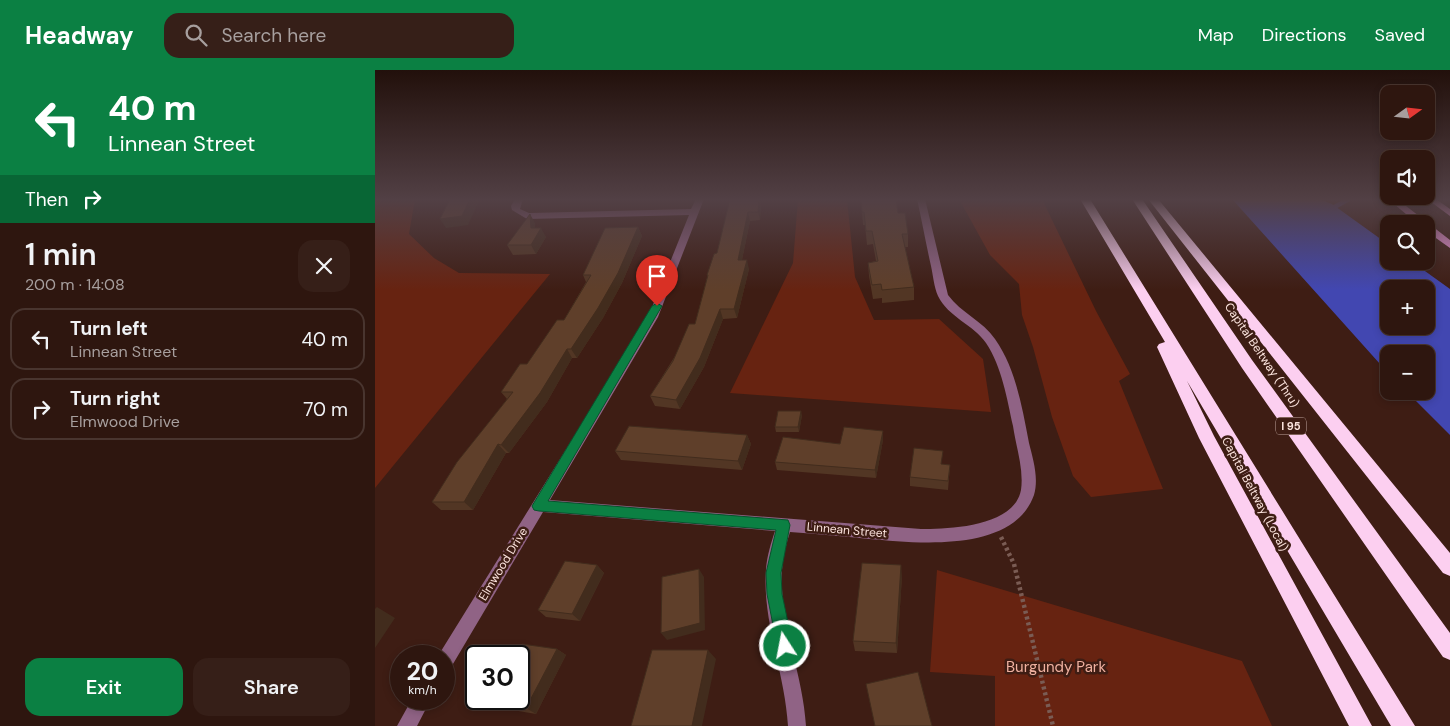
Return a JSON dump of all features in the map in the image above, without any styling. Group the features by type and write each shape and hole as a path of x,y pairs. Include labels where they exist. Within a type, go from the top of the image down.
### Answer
{"highway":[{"path":"1103,230 1404,726"},
{"name":"Capital Beltway (Thru)","path":"1157,230 1247,364 1450,650"},
{"path":"1178,230 1450,567"},
{"name":"Capital Beltway (Local)","path":"1129,274 1207,438 1361,726"}],"main road":[{"path":"1435,233 1450,244"}],"street":[{"name":"Elmwood Drive","path":"455,645 653,317 687,230"},
{"name":"Linnean Street","path":"539,506 921,536 964,533 992,525 1014,512 1025,500 1029,485 1028,469 1004,366 990,340 980,329 952,306 943,295 928,230"},
{"path":"783,525 774,573 775,594 795,699 797,726"},
{"path":"406,726 415,710"}],"path":[{"path":"992,525 1008,546 1015,563 1026,614 1047,689 1053,726"}],"green space":[{"path":"375,230 410,230 409,234 434,258 459,273 550,274 375,488"},
{"path":"796,230 850,230 855,277 874,320 939,319 983,359 991,412 730,393 793,263"},
{"path":"976,230 1057,230 1096,311 1130,374 1119,381 1163,489 1091,497 1073,476 1052,417 1033,347 1022,315 1019,284 990,255"},
{"name":"Burgundy Park","path":"937,570 1242,661 1272,726 995,726 995,676 930,672"}],"shaded area":[{"path":"1259,230 1368,230 1380,239 1380,270 1424,270 1450,289 1450,435 1415,400 1435,400 1435,345 1380,345 1380,364"}],"building":[{"path":"518,230 540,230 531,245 507,245"},
{"path":"604,230 637,230 618,273 598,308 571,349 567,349 540,393 501,445 498,444 464,502 432,502 457,462 513,392 501,392 520,364 527,364 557,320 564,320 591,275 583,275"},
{"path":"723,230 744,230 738,260 747,260 734,309 720,309 700,358 676,400 650,396 673,361 689,324 695,324 707,275 714,254 717,253"},
{"path":"907,230 908,234 902,234 914,287 882,290 881,284 872,285 868,263 878,261 872,231 866,231"},
{"path":"778,411 801,411 798,427 775,427"},
{"path":"629,426 747,435 738,461 615,451"},
{"path":"844,427 883,431 875,470 775,462 783,437 840,444"},
{"path":"914,448 943,451 941,464 950,465 948,481 910,477"},
{"path":"565,561 597,565 572,614 538,610"},
{"path":"862,563 901,565 896,643 853,641"},
{"path":"699,569 700,623 661,633 662,577"},
{"path":"530,645 557,649 530,700"},
{"path":"652,650 708,650 692,726 631,726"},
{"path":"918,672 932,726 875,726 866,684"}],"route":[{"path":"657,306 653,317 539,506 783,525 776,554 774,573 775,594 785,646"}]}
